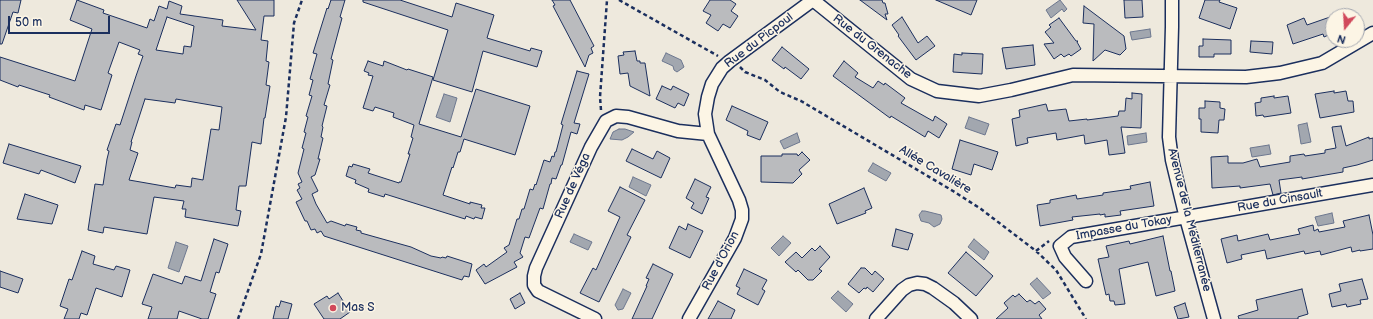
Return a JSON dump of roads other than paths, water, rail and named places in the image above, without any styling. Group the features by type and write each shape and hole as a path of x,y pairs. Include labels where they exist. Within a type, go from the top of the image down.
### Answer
{"street":[{"name":"Rue du Grenache","path":"813,0 911,79 937,91 979,96 1073,75 1246,77 1280,74 1322,63 1373,33"},
{"name":"Rue du Picpoul","path":"708,134 705,114 708,97 712,84 722,68 750,45 813,0"},
{"name":"Avenue de la Méditerranée","path":"1172,0 1169,137 1172,160 1186,218 1214,319"},
{"name":"Rue de Véga","path":"595,319 538,291 534,285 534,276 536,268 591,147 606,121 616,116 628,117 678,131 708,134"},
{"name":"Rue d'Orion","path":"689,319 735,238 742,219 742,210 739,200 708,134"},
{"name":"Rue du Cinsault","path":"1186,218 1373,185"},
{"name":"Impasse du Tokay","path":"1086,281 1065,257 1060,246 1071,237 1186,218"},
{"path":"876,319 895,296 909,285 917,283 925,284 933,288 954,303 971,319"}],"place":[{"name":"Mas S","path":"333,308"}]}
